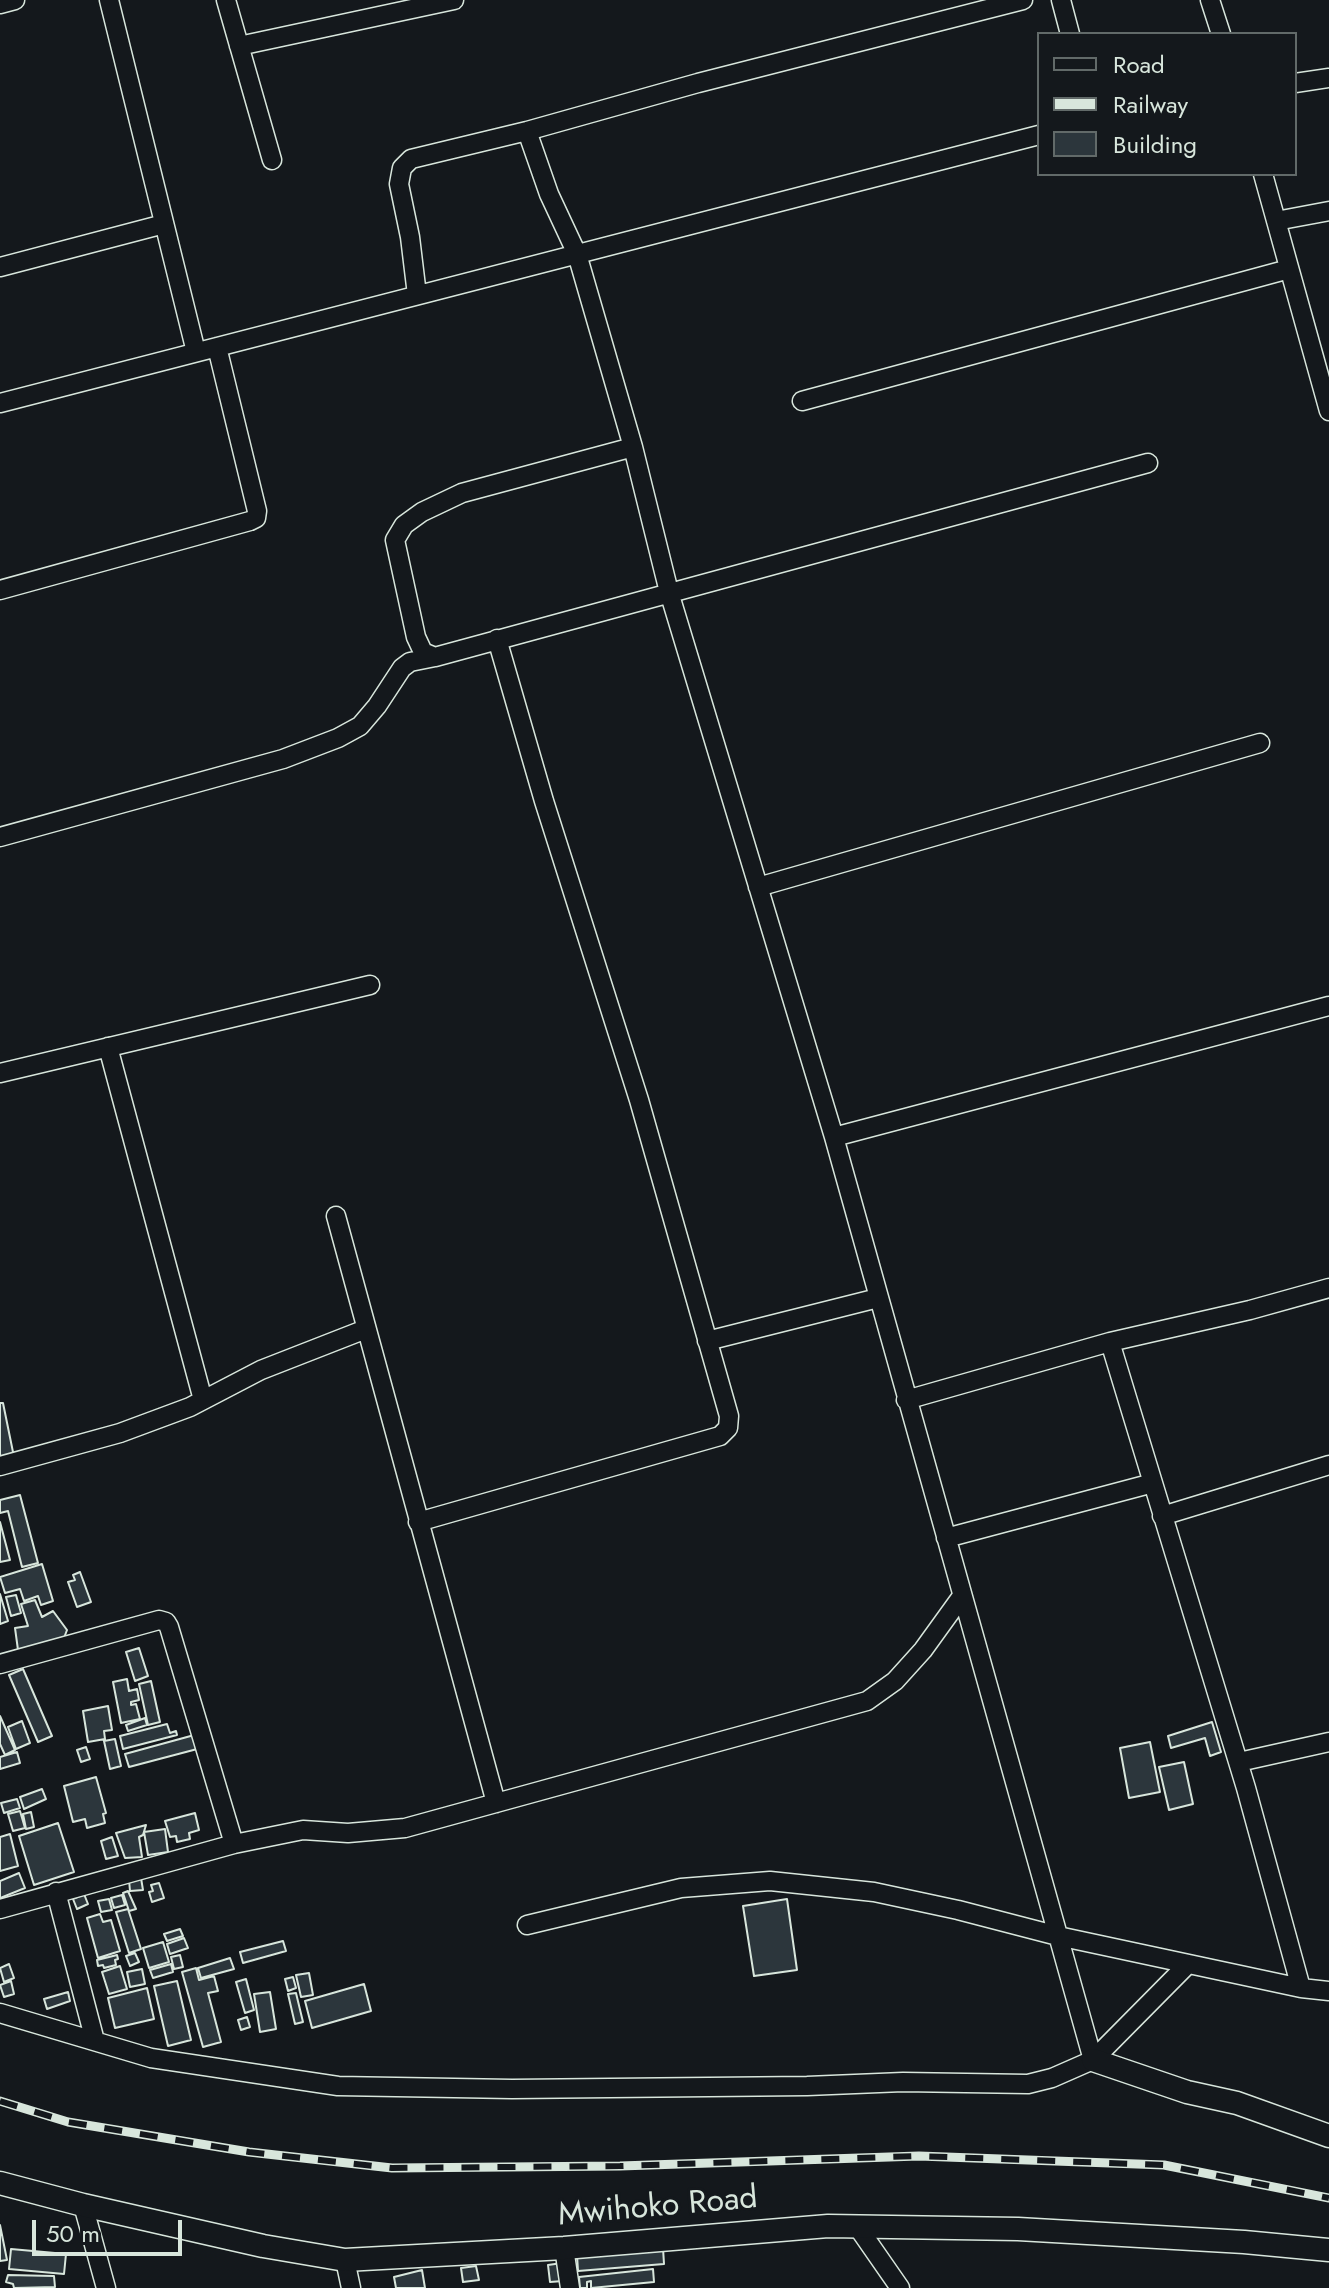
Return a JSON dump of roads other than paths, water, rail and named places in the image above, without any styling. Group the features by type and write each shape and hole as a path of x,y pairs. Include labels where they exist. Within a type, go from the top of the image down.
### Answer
{"street":[{"path":"0,4 15,0"},
{"path":"109,0 196,352"},
{"path":"226,0 272,160"},
{"path":"239,46 454,0"},
{"path":"417,295 399,184 402,168 411,159 1023,0"},
{"path":"1061,0 1069,32"},
{"path":"1210,0 1220,32"},
{"path":"1297,83 1329,78"},
{"path":"527,131 549,194 577,254 633,447 669,592 834,1137 1093,2060"},
{"path":"0,403 1037,136"},
{"path":"1264,176 1329,411"},
{"path":"1276,221 1329,211"},
{"path":"0,267 164,224"},
{"path":"802,401 1289,269"},
{"path":"0,590 256,518 257,511 217,347"},
{"path":"435,657 423,652 416,637 395,540 404,525 422,512 462,493 633,447"},
{"path":"0,837 283,759 338,738 360,726 402,668 410,662 1148,463"},
{"path":"418,1522 720,1436 728,1428 729,1416 639,1100 549,816 497,639"},
{"path":"758,887 1260,743"},
{"path":"0,1073 370,985"},
{"path":"834,1137 1329,1006"},
{"path":"108,1047 203,1400"},
{"path":"336,1216 496,1803"},
{"path":"906,1400 1110,1342 1250,1310 1329,1288"},
{"path":"707,1341 878,1298"},
{"path":"0,1466 120,1433 203,1400 261,1370 366,1329"},
{"path":"1110,1342 1239,1762 1301,1988"},
{"path":"1162,1516 1329,1465"},
{"path":"946,1538 1153,1483"},
{"path":"0,1909 234,1844 303,1830 348,1833 405,1828 867,1701 895,1681 923,1650 962,1596"},
{"path":"0,1664 159,1620 166,1622 234,1844"},
{"path":"1239,1762 1329,1742"},
{"path":"527,1925 681,1888 770,1881 874,1892 1058,1936 1301,1988 1329,1991"},
{"path":"56,1892 95,2041"},
{"path":"0,2013 151,2058 338,2086 431,2089 807,2086 903,2082 1028,2084 1052,2078 1093,2060 1188,1964"},
{"path":"1093,2060 1187,2092 1237,2103 1329,2136"},
{"name":"Mwihoko Road","path":"0,2183 263,2246 345,2260 564,2248 828,2226 1018,2229 1329,2250"},
{"path":"83,2205 106,2288"},
{"path":"857,2226 900,2288"},
{"path":"564,2248 570,2288"},
{"path":"345,2260 351,2288"}],"railway":[{"path":"0,2101 68,2122 249,2152 392,2168 620,2166 919,2156 1164,2165 1329,2198"}]}
